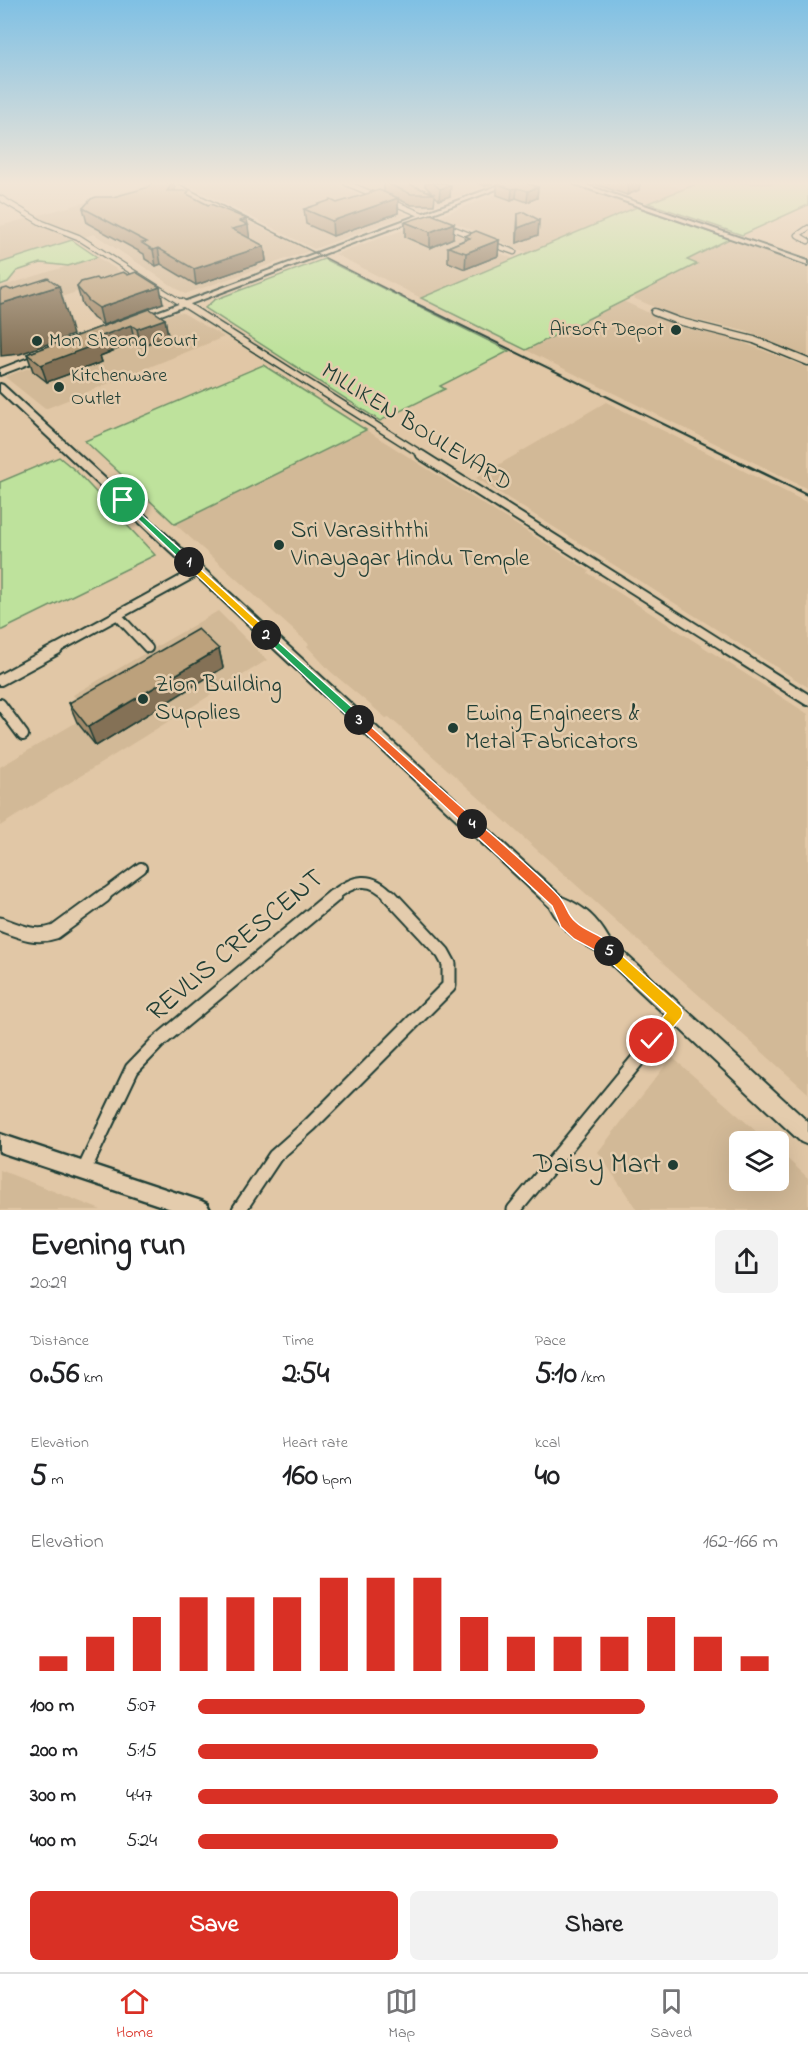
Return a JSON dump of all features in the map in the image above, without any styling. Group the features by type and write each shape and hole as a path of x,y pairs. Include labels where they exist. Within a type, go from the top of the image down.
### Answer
{"main road":[{"path":"128,324 356,239"},
{"path":"739,239 808,263"},
{"path":"0,372 54,352"},
{"path":"0,387 556,902 566,922 579,934 603,945 808,1135"}],"street":[{"name":"MILLIKEN BOULEVARD","path":"82,239 808,699"},
{"path":"483,239 514,252"},
{"path":"654,312 678,321 754,340 808,362"},
{"path":"0,680 198,571"},
{"path":"118,616 148,648"},
{"path":"0,704 23,735"},
{"path":"0,924 35,937 44,937 55,932 141,868"},
{"name":"REVLIS CRESCENT","path":"84,1170 132,1069 157,1043 343,888 357,882 374,882 383,888 443,953 449,964 449,986 310,1125 275,1156 239,1210"},
{"path":"515,1209 624,1072 676,1013"},
{"path":"0,1143 201,1210"}],"shaded area":[{"path":"0,239 76,239 0,263"},
{"path":"102,239 285,239 309,251 185,294"},
{"path":"295,239 340,239 314,249"},
{"path":"376,239 468,239 514,259 421,298 335,254"},
{"path":"495,239 560,239 528,253"},
{"path":"730,239 808,268 808,357 745,331 673,315 631,297 696,264 686,260"},
{"path":"97,257 126,275 0,318 0,287"},
{"path":"623,301 679,327 734,339 808,368 808,489 526,350"},
{"path":"178,312 224,337 45,409 5,377"},
{"path":"606,402 808,503 808,687 476,478"},
{"path":"366,430 589,571 588,573 808,714 808,1093 389,717 386,718 330,671 307,646 309,644 175,524"},
{"path":"218,611 267,660 0,826 0,767 89,715 73,695"},
{"path":"672,1057 756,1131 729,1131 729,1191 789,1191 789,1160 808,1178 808,1210 637,1210 598,1152"},
{"path":"0,1170 101,1210 0,1210"}],"green space":[{"path":"560,239 728,239 687,260 697,264 526,350 421,298"},
{"path":"72,240 97,257 68,266 41,263 17,271 8,282 0,285 0,263"},
{"path":"324,259 509,351 440,386 445,389 380,421 205,308 214,300"},
{"path":"263,365 366,430 175,524 85,441"},
{"path":"59,457 76,471 155,555 0,631 0,482"}],"building":[{"path":"142,239 252,239 264,246 194,269 158,248 153,250 142,243 147,242"},
{"path":"466,239 499,240 466,253 448,247"},
{"path":"123,272 128,275 136,272 160,287 99,308 89,301 77,287 81,282 96,278 98,280"},
{"path":"48,278 59,286 0,304 0,290 7,288 11,290"},
{"path":"150,309 165,319 137,329 131,325 91,340 97,344 41,365 27,354"},
{"path":"198,629 219,649 88,727 69,703"}],"railway":[{"path":"289,239 416,304"},
{"path":"413,302 729,456"},
{"path":"725,455 808,495"}],"place":[{"name":"Airsoft Depot","path":"676,330"},
{"name":"Mon Sheong Court","path":"37,341"},
{"name":"Kitchenware Outlet","path":"59,387"},
{"name":"Sri Varasiththi Vinayagar Hindu Temple","path":"279,545"},
{"name":"Zion Building Supplies","path":"143,699"},
{"name":"Ewing Engineers & Metal Fabricators","path":"453,728"},
{"name":"Daisy Mart","path":"673,1165"}],"route":[{"path":"123,500 556,902 566,922 579,934 603,945 676,1013 652,1041"}]}
